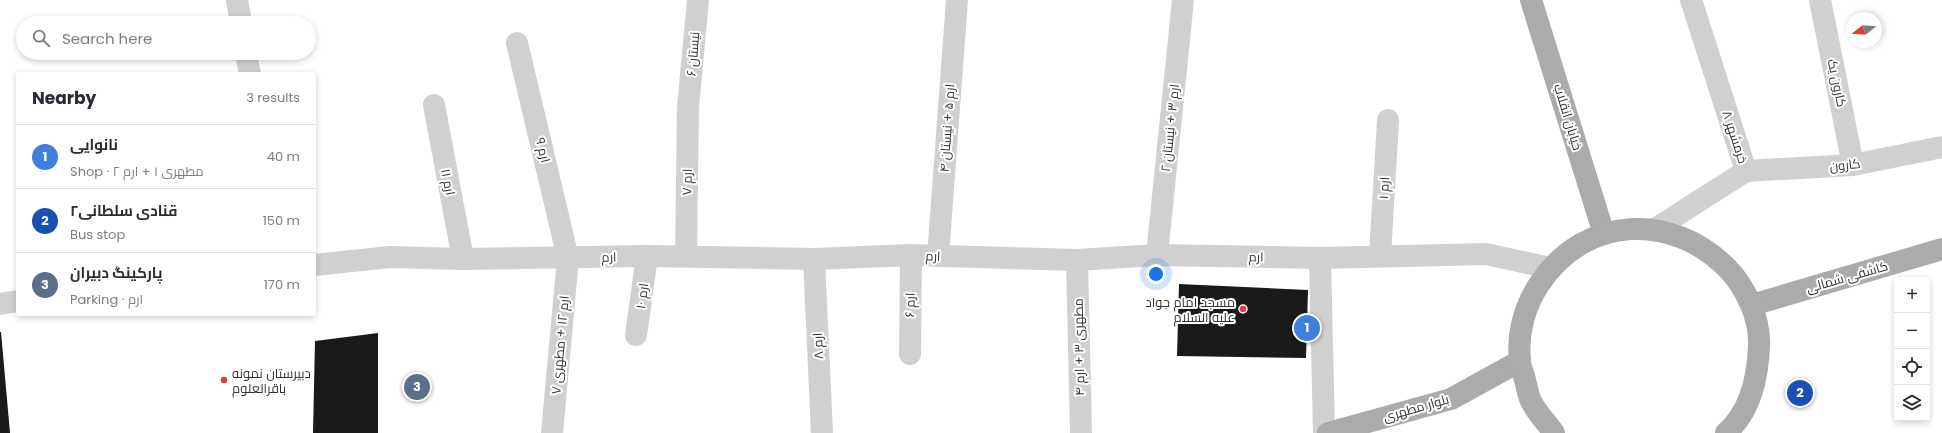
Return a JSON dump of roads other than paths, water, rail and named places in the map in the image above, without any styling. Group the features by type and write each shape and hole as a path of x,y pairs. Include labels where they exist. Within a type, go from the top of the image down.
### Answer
{"main road":[{"name":"خیابان انقلاب","path":"1532,0 1604,234"},
{"path":"1554,433 1531,401 1520,360 1521,327 1532,296 1550,268 1565,254 1584,242 1604,234 1630,229 1655,230 1686,238 1714,254 1736,277 1752,305 1759,337 1758,370 1748,402 1726,433"},
{"name":"کاشفی شمالی","path":"1752,305 1942,249"},
{"name":"بلوار مطهری","path":"1328,433 1451,399 1520,360"}],"street":[{"path":"237,0 240,16"},
{"name":"نیستان ۶","path":"688,107 698,0"},
{"name":"ارم ۵ + نیستان ۴","path":"938,256 957,0"},
{"name":"ارم ۳ + نیستان ۲","path":"1157,255 1183,0"},
{"name":"خرمشهر ۸","path":"1655,230 1746,172 1691,0"},
{"name":"کارون یک","path":"1820,0 1854,165"},
{"name":"ارم ۹","path":"517,42 568,258"},
{"path":"247,60 250,72"},
{"name":"ارم ۱۱","path":"434,105 463,260"},
{"name":"ارم ۷","path":"686,256 688,107"},
{"name":"ارم ۱","path":"1380,256 1388,120"},
{"name":"کارون","path":"1746,172 1854,165 1942,147"},
{"name":"ارم","path":"316,265 390,257 463,260 647,256 814,259 911,255 1077,260 1157,255 1320,258 1486,254 1550,268"},
{"name":"ارم ۶","path":"910,354 911,255"},
{"name":"ارم ۱۰","path":"636,335 647,256"},
{"name":"ارم ۱۲ + مطهری ۷","path":"552,433 568,258"},
{"path":"1320,258 1324,433"},
{"name":"ارم ۸","path":"814,259 822,433"},
{"name":"مطهری ۳ + ارم ۴","path":"1077,260 1080,433"},
{"path":"0,304 16,301"}],"place":[{"name":"مسجد امام جواد علیه السلام","path":"1243,309"},
{"name":"نانوایی","path":"1307,328"},
{"name":"دبیرستان نمونه باقرالعلوم","path":"224,380"},
{"name":"پارکینگ دبیران","path":"417,387"},
{"name":"قنادی سلطانی۲","path":"1800,393"}]}
